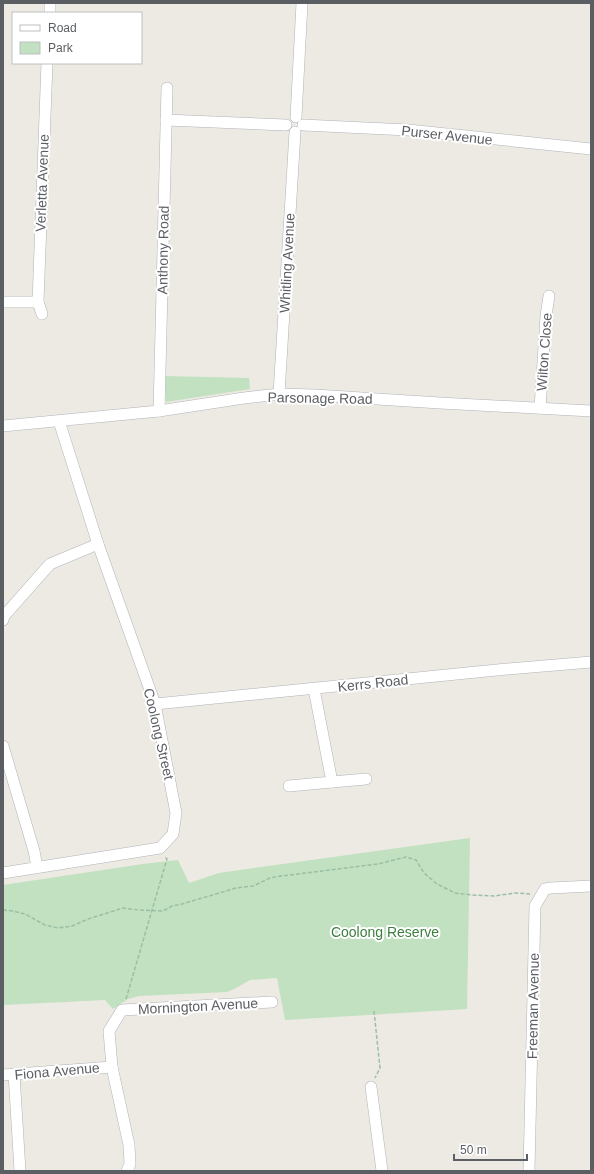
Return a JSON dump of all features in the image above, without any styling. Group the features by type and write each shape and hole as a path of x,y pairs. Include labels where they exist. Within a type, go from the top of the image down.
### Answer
{"street":[{"name":"Whitling Avenue","path":"279,394 298,125 302,3"},
{"name":"Verletta Avenue","path":"42,314 38,302 47,64"},
{"name":"Anthony Road","path":"159,411 167,88"},
{"path":"166,120 286,125 290,119 298,125"},
{"name":"Purser Avenue","path":"298,125 408,130 591,149"},
{"name":"Wilton Close","path":"540,408 546,316 549,296"},
{"path":"3,302 38,302"},
{"name":"Parsonage Road","path":"3,426 159,411 279,394 591,411"},
{"name":"Coolong Street","path":"59,421 98,544 155,704 176,813 174,834 160,848"},
{"path":"3,620 4,616 50,564 98,544"},
{"name":"Kerrs Road","path":"155,704 591,662"},
{"path":"314,689 332,782"},
{"path":"3,746 34,851 37,867"},
{"path":"289,786 366,779"},
{"path":"3,873 160,848"},
{"path":"545,889 591,886"},
{"name":"Freeman Avenue","path":"529,1171 535,906 545,889"},
{"name":"Mornington Avenue","path":"128,1171 130,1164 129,1145 112,1066 110,1031 122,1010 272,1002"},
{"name":"Fiona Avenue","path":"3,1075 112,1066"},
{"path":"14,1074 20,1171"},
{"path":"371,1087 382,1171"}],"path":[{"path":"122,1010 166,859 160,848"},
{"path":"3,910 25,914 45,925 58,928 72,926 88,919 123,908 163,911 172,906 236,888 253,886 270,878 378,864 406,857 416,860 424,873 437,884 455,893 494,896 515,893 531,894 545,889"},
{"path":"371,1087 380,1068 374,1011"}],"green space":[{"path":"165,376 249,378 250,389 166,402"},
{"name":"Coolong Reserve","path":"470,838 467,1009 285,1020 277,978 250,980 227,992 139,996 128,999 113,1009 105,1000 3,1005 3,885 178,860 189,883 219,873"}]}
